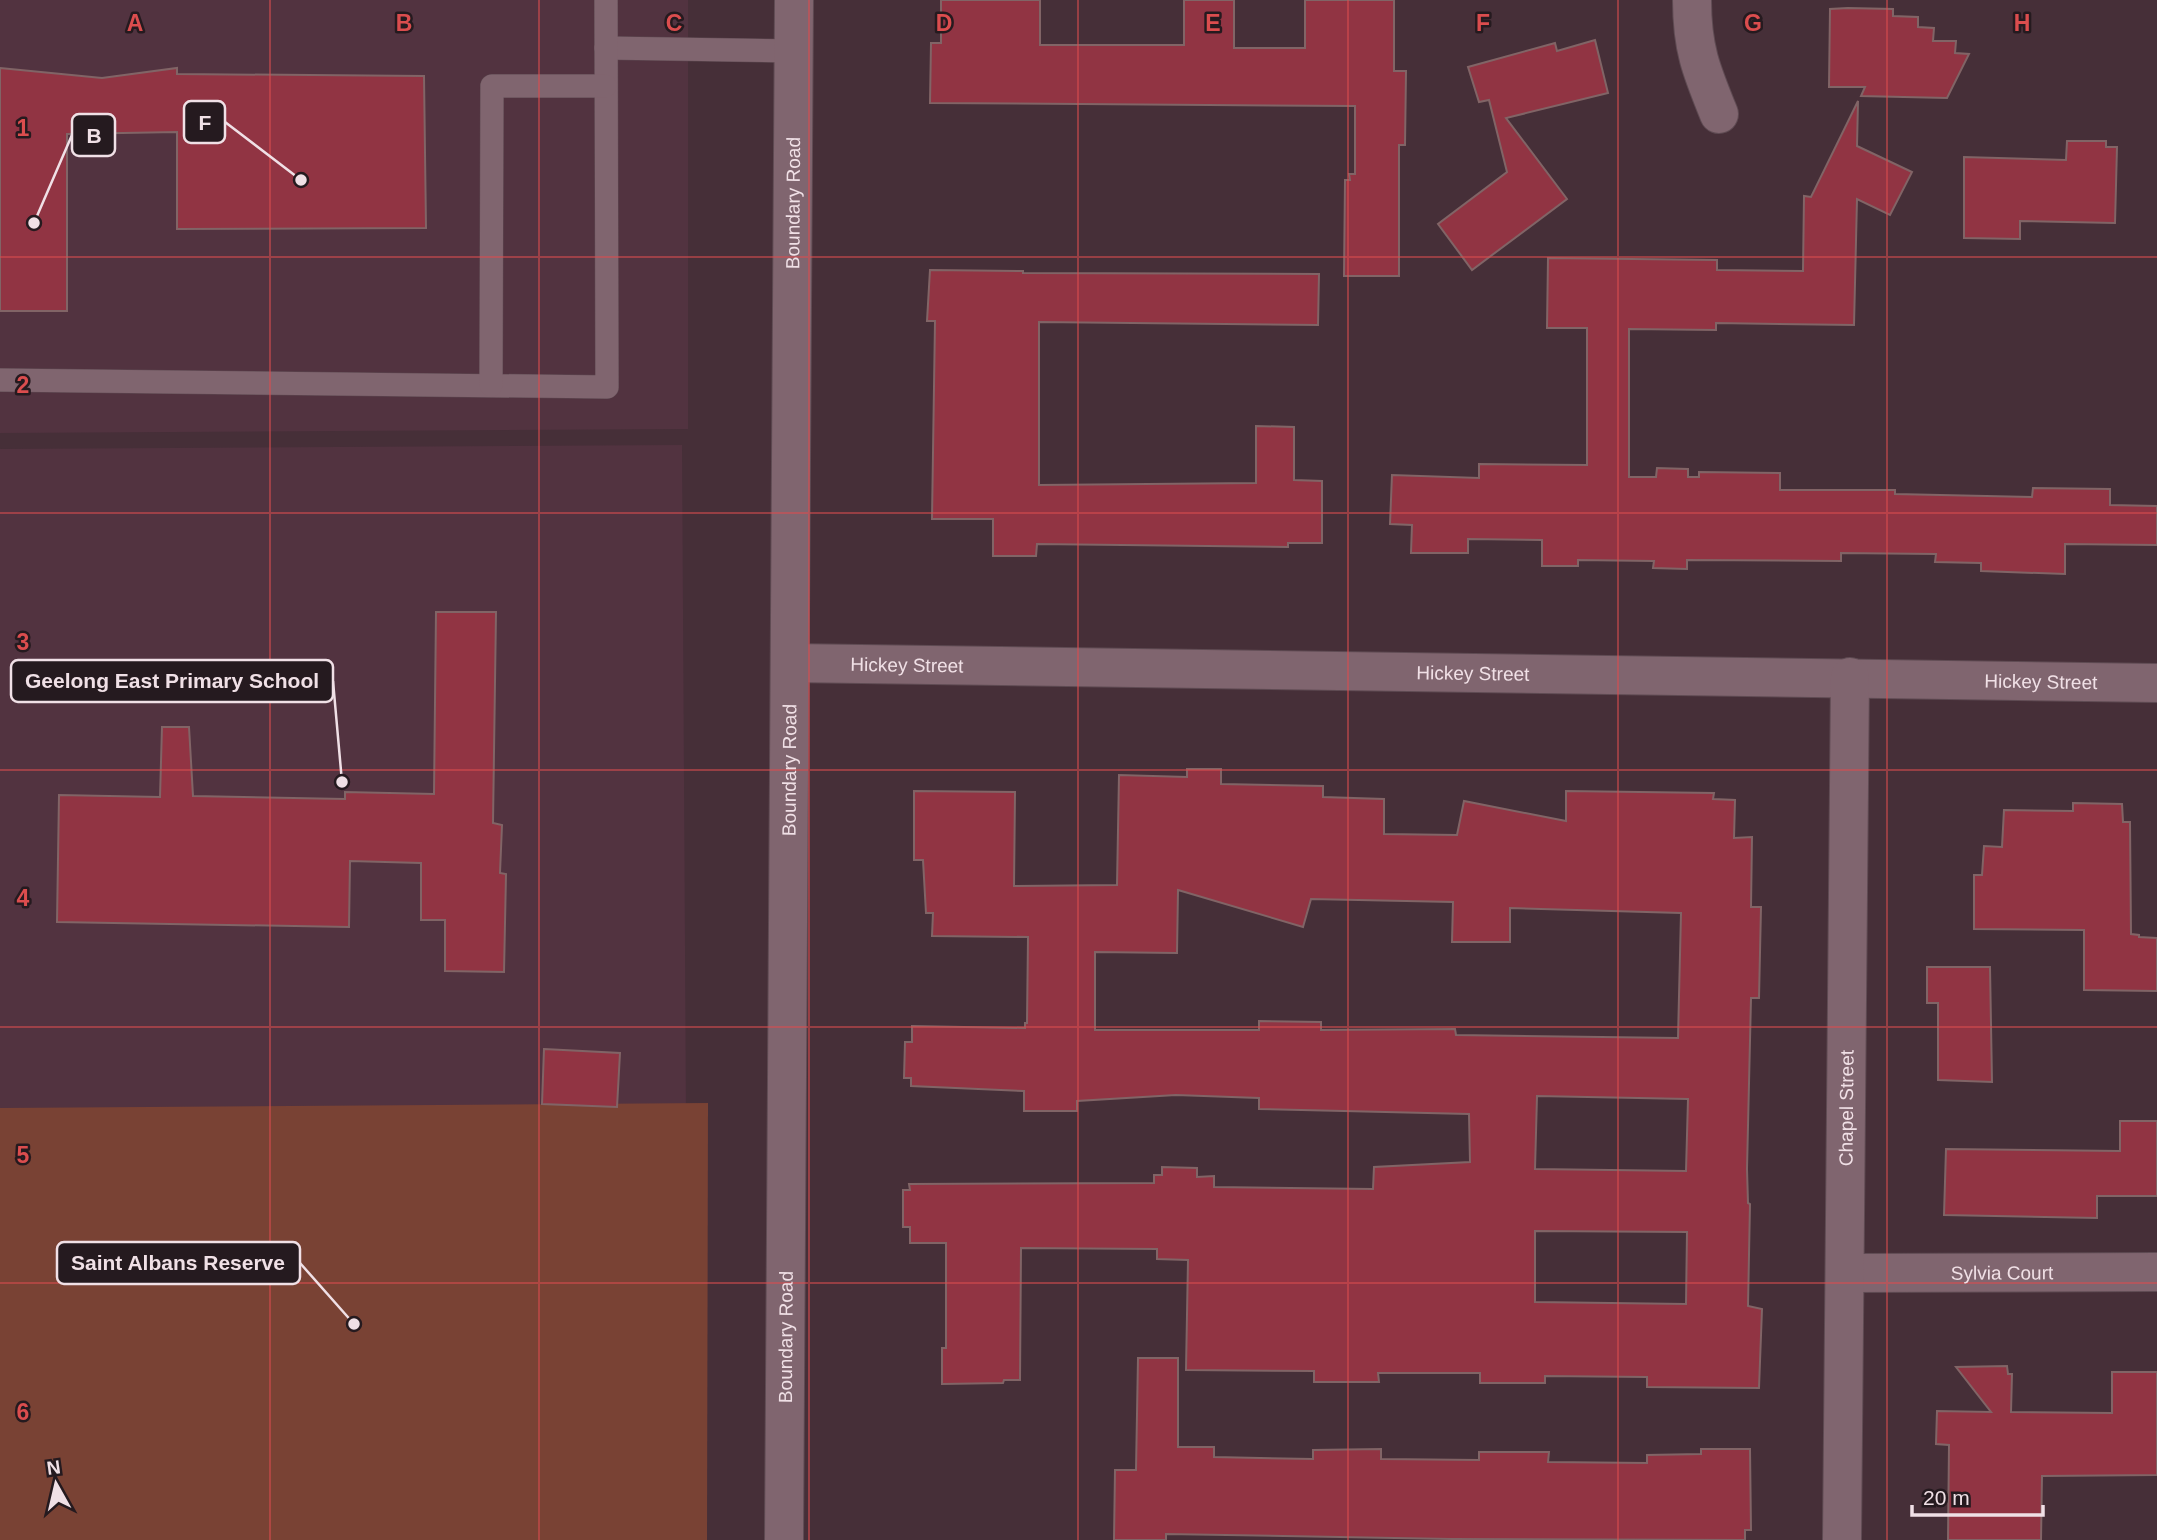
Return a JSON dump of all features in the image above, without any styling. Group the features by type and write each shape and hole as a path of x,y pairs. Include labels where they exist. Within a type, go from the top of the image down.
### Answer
{"street":[{"name":"Boundary Road","path":"784,1540 794,0"},
{"path":"1692,0 1692,28 1699,65 1719,114"},
{"name":"Hickey Street","path":"791,663 2157,683"},
{"name":"Chapel Street","path":"1842,1540 1850,677"},
{"name":"Sylvia Court","path":"1846,1273 2157,1272"}],"lane":[{"path":"0,380 607,387 606,0"},
{"path":"606,48 794,51"},
{"path":"491,385 492,86 605,86"}],"shaded area":[{"path":"0,0 688,0 688,429 0,433"},
{"path":"682,445 686,1118 0,1115 0,449"},
{"path":"708,1103 707,1540 0,1540 0,1108"}],"building":[{"path":"941,0 1040,0 1040,45 1184,45 1184,0 1234,0 1234,48 1305,48 1305,0 1394,0 1394,71 1406,71 1405,145 1399,145 1399,276 1344,276 1345,180 1350,180 1349,174 1355,174 1355,106 930,103 931,43 941,43"},
{"path":"1830,9 1893,9 1893,16 1918,17 1918,27 1934,28 1933,41 1956,41 1955,53 1969,54 1947,98 1861,96 1865,87 1829,87"},
{"path":"1595,40 1608,93 1506,118 1567,199 1472,270 1438,224 1507,172 1489,100 1479,102 1468,67 1555,43 1557,51"},
{"path":"0,68 102,78 177,68 177,74 424,76 426,228 177,229 177,132 67,134 67,311 0,311"},
{"path":"1858,101 1857,146 1912,172 1890,215 1857,199 1854,325 1716,323 1716,330 1629,329 1629,477 1656,477 1657,468 1688,469 1688,477 1699,477 1699,472 1780,473 1780,490 1895,490 1895,494 2032,497 2033,488 2110,489 2110,505 2157,506 2157,545 2065,544 2065,574 1981,571 1981,563 1935,562 1936,554 1841,553 1841,561 1687,560 1687,569 1653,568 1654,561 1578,560 1578,566 1542,566 1542,540 1468,539 1468,553 1411,553 1412,525 1390,524 1392,475 1479,478 1479,464 1587,465 1587,328 1547,328 1548,258 1717,260 1717,270 1803,271 1804,196 1811,197"},
{"path":"2067,141 2106,141 2106,147 2117,147 2115,223 2020,221 2020,239 1964,238 1964,157 2066,160"},
{"path":"930,270 1319,274 1318,325 1039,322 1039,485 1256,483 1256,426 1294,427 1294,480 1322,481 1322,543 1288,543 1288,547 1037,544 1036,556 993,556 993,519 932,519 935,321 927,321"},
{"path":"436,612 496,612 493,823 502,825 500,873 506,874 504,972 445,971 445,920 421,920 421,863 350,861 349,927 57,922 59,795 160,797 162,727 189,727 193,796 345,799 345,792 434,794"},
{"path":"1187,769 1221,769 1221,784 1323,786 1323,797 1384,799 1384,834 1457,835 1464,801 1566,821 1566,791 1714,793 1713,799 1735,800 1734,838 1752,837 1751,907 1761,907 1759,998 1751,998 1747,1169 1750,1204 1748,1306 1762,1309 1759,1388 1647,1387 1647,1377 1545,1376 1545,1383 1480,1383 1480,1373 1378,1373 1379,1382 1314,1382 1314,1371 1186,1370 1188,1260 1157,1259 1157,1249 1021,1248 1020,1380 1004,1380 1003,1383 942,1384 942,1348 946,1348 946,1243 910,1243 910,1227 903,1227 903,1190 910,1190 909,1184 1154,1183 1154,1175 1162,1175 1162,1167 1197,1168 1197,1177 1214,1176 1214,1187 1373,1189 1374,1167 1470,1162 1469,1114 1259,1109 1259,1098 1176,1095 1077,1101 1077,1111 1024,1111 1024,1091 911,1086 911,1078 904,1078 905,1042 912,1042 912,1026 1025,1028 1027,1023 1028,937 932,936 933,913 926,913 923,860 914,860 914,791 1015,792 1014,886 1117,885 1119,775 1187,777","holes":["1178,890 1303,927 1311,899 1453,902 1452,942 1510,942 1510,908 1681,913 1678,1038 1456,1035 1455,1029 1321,1030 1321,1022 1259,1021 1259,1030 1095,1030 1095,952 1177,953","1537,1096 1688,1099 1686,1171 1535,1169","1535,1231 1687,1232 1686,1304 1535,1302"]},
{"path":"2073,803 2122,804 2123,822 2130,822 2131,934 2157,938 2157,991 2084,990 2084,930 1974,929 1974,875 1982,875 1984,846 2002,847 2004,810 2073,811"},
{"path":"1927,967 1990,967 1992,1082 1938,1080 1938,1003 1927,1003"},
{"path":"544,1049 620,1053 617,1107 542,1104"},
{"path":"2120,1121 2157,1121 2157,1196 2097,1196 2097,1218 1944,1215 1946,1149 2120,1151"},
{"path":"1138,1358 1178,1358 1178,1447 1214,1447 1214,1457 1313,1459 1313,1450 1381,1449 1381,1459 1479,1460 1479,1452 1549,1452 1548,1462 1647,1463 1647,1455 1701,1454 1701,1449 1750,1449 1751,1530 1745,1530 1745,1540 1166,1534 1166,1540 1114,1540 1115,1470 1136,1470"},
{"path":"2007,1366 2008,1374 2012,1374 2011,1412 2112,1413 2112,1372 2157,1372 2157,1475 2042,1476 2041,1540 1948,1540 1949,1445 1936,1444 1937,1411 1991,1412 1956,1367"}],"place":[{"name":"F","path":"301,180"},
{"name":"B","path":"34,223"},
{"name":"Geelong East Primary School","path":"342,782"},
{"name":"Saint Albans Reserve","path":"354,1324"}]}
